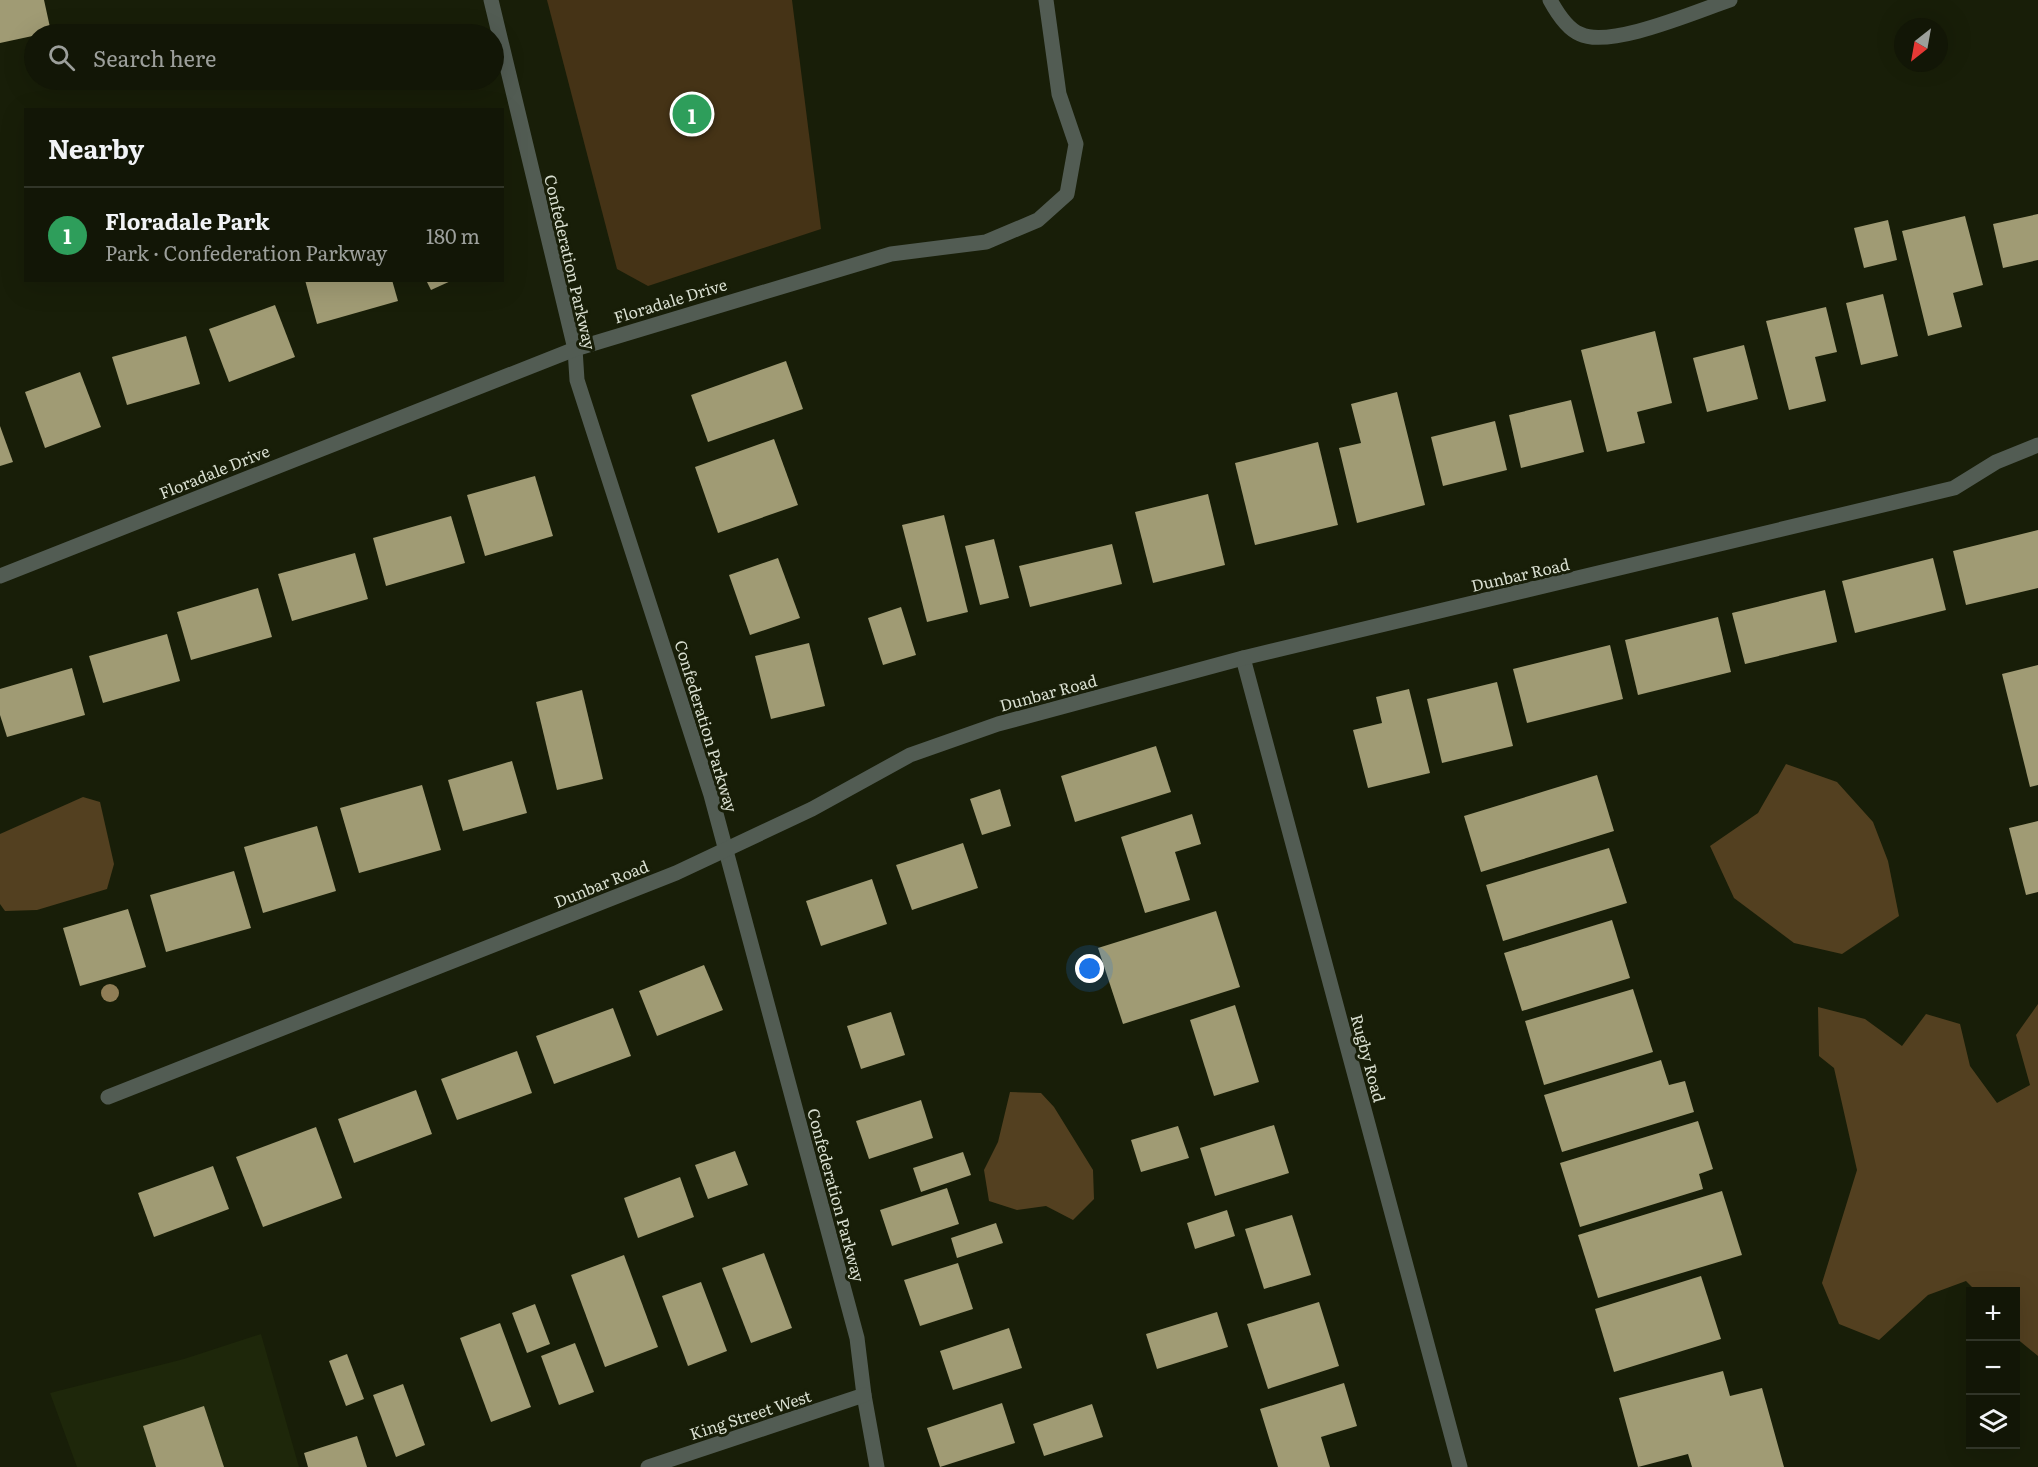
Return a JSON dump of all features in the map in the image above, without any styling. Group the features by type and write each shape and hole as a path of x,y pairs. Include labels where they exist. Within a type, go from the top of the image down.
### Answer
{"street":[{"name":"Confederation Parkway","path":"491,0 497,24"},
{"name":"Floradale Drive","path":"0,576 575,349 891,254 986,242 1038,220 1067,194 1076,144 1059,94 1046,0"},
{"path":"1550,0 1557,14 1579,34 1603,38 1646,29 1730,0"},
{"name":"Confederation Parkway","path":"504,54 575,349 577,380 711,795 858,1338 864,1395 876,1467"},
{"name":"Dunbar Road","path":"108,1097 676,873 812,809 910,755 998,724 1243,658 1954,488 1996,462 2038,445"},
{"name":"Rugby Road","path":"1243,658 1460,1467"},
{"name":"King Street West","path":"648,1467 864,1395"}],"shaded area":[{"path":"547,0 792,0 821,229 648,286 617,269"},
{"path":"1786,764 1837,782 1873,822 1888,861 1899,916 1842,954 1794,943 1734,898 1710,846 1758,813"},
{"path":"83,797 100,802 114,864 107,889 37,910 5,911 0,904 0,834"},
{"path":"2038,1004 2038,1356 2020,1341 2020,1287 1972,1287 1966,1281 1928,1295 1879,1340 1839,1324 1822,1283 1857,1170 1834,1068 1819,1056 1818,1007 1865,1019 1902,1046 1926,1014 1960,1024 1970,1066 1997,1103 2030,1085 2016,1035"},
{"path":"1010,1092 1041,1093 1054,1107 1093,1170 1094,1199 1073,1220 1046,1206 1017,1210 989,1201 984,1170 998,1142"},
{"path":"261,1334 299,1467 77,1467 50,1393 184,1359"}],"building":[{"path":"0,0 44,0 49,24 24,24 24,38 0,43"},
{"path":"2038,214 2038,260 2003,268 1993,224"},
{"path":"1965,216 1983,285 1953,293 1962,327 1928,336 1902,231"},
{"path":"1888,220 1897,260 1864,268 1854,228"},
{"path":"306,282 393,282 398,301 317,324"},
{"path":"427,282 449,282 431,290"},
{"path":"1883,294 1898,356 1861,365 1846,303"},
{"path":"275,305 295,357 229,382 209,329"},
{"path":"1826,307 1837,352 1815,357 1826,401 1789,410 1766,321"},
{"path":"1655,331 1672,403 1637,412 1645,443 1607,452 1581,350"},
{"path":"186,336 200,384 127,405 112,357"},
{"path":"1744,345 1758,399 1707,412 1693,358"},
{"path":"786,361 803,409 708,442 691,395"},
{"path":"80,372 101,427 45,448 25,392"},
{"path":"1397,392 1425,505 1357,523 1339,448 1361,443 1351,404"},
{"path":"1571,400 1584,452 1521,468 1509,415"},
{"path":"1495,421 1507,470 1443,486 1431,437"},
{"path":"0,426 13,462 0,466"},
{"path":"774,439 798,505 718,533 695,467"},
{"path":"1318,442 1338,525 1255,545 1235,463"},
{"path":"535,476 553,536 485,556 467,495"},
{"path":"1208,494 1225,565 1153,583 1135,512"},
{"path":"944,515 968,612 927,622 902,525"},
{"path":"451,516 465,563 386,586 373,538"},
{"path":"2038,530 2038,588 1966,605 1953,551"},
{"path":"994,539 1009,598 980,605 965,546"},
{"path":"1112,544 1122,584 1030,607 1019,566"},
{"path":"355,553 368,599 292,621 278,574"},
{"path":"778,558 800,618 750,635 729,575"},
{"path":"1933,558 1946,610 1855,633 1842,581"},
{"path":"258,588 272,637 191,660 177,612"},
{"path":"1825,590 1837,642 1745,664 1732,613"},
{"path":"901,607 916,655 883,665 868,618"},
{"path":"1718,617 1731,672 1638,695 1625,640"},
{"path":"167,634 180,681 103,703 89,656"},
{"path":"809,643 825,706 771,719 755,656"},
{"path":"1610,645 1623,699 1527,723 1513,669"},
{"path":"2038,665 2038,785 2030,787 2002,674"},
{"path":"72,668 85,715 7,737 0,715 0,689"},
{"path":"1497,682 1513,746 1442,763 1427,699"},
{"path":"1409,689 1430,773 1368,788 1353,730 1382,723 1376,697"},
{"path":"582,690 603,779 557,790 536,702"},
{"path":"1156,746 1171,792 1075,822 1061,776"},
{"path":"512,761 527,813 463,831 448,780"},
{"path":"1597,775 1614,831 1481,872 1464,816"},
{"path":"422,785 441,850 359,873 340,808"},
{"path":"1000,789 1011,826 982,835 970,799"},
{"path":"1192,814 1201,844 1175,852 1190,900 1145,913 1121,837"},
{"path":"2038,821 2038,892 2026,895 2009,828"},
{"path":"317,826 336,891 263,913 244,847"},
{"path":"963,843 978,888 912,910 896,865"},
{"path":"1609,848 1627,903 1503,941 1486,885"},
{"path":"234,871 251,928 166,952 150,895"},
{"path":"872,879 887,924 821,946 806,901"},
{"path":"128,909 146,967 80,986 63,928"},
{"path":"1216,911 1240,987 1123,1024 1098,948"},
{"path":"1612,920 1630,978 1522,1011 1504,953"},
{"path":"704,965 723,1010 657,1036 639,991"},
{"path":"1633,989 1653,1052 1544,1085 1525,1021"},
{"path":"1235,1005 1259,1082 1214,1096 1190,1020"},
{"path":"613,1008 631,1056 554,1084 536,1036"},
{"path":"891,1012 905,1055 861,1069 847,1026"},
{"path":"517,1051 532,1093 457,1120 441,1079"},
{"path":"1661,1060 1669,1085 1685,1081 1694,1112 1562,1152 1544,1095"},
{"path":"416,1090 432,1134 354,1163 338,1119"},
{"path":"921,1100 933,1138 869,1159 856,1121"},
{"path":"1698,1121 1713,1169 1699,1174 1703,1189 1580,1227 1560,1163"},
{"path":"1274,1125 1289,1173 1215,1196 1200,1148"},
{"path":"1178,1126 1189,1158 1141,1172 1131,1140"},
{"path":"316,1127 342,1198 263,1227 236,1157"},
{"path":"735,1151 748,1185 708,1199 695,1165"},
{"path":"963,1152 971,1175 921,1192 913,1168"},
{"path":"213,1166 229,1209 154,1237 138,1193"},
{"path":"680,1177 694,1217 638,1238 624,1198"},
{"path":"947,1188 959,1224 892,1246 880,1210"},
{"path":"1722,1191 1742,1255 1598,1298 1578,1235"},
{"path":"1227,1210 1235,1236 1195,1249 1187,1223"},
{"path":"1292,1215 1311,1275 1264,1289 1245,1229"},
{"path":"996,1223 1003,1243 957,1258 951,1238"},
{"path":"764,1253 792,1328 751,1343 722,1268"},
{"path":"624,1255 658,1347 605,1367 571,1275"},
{"path":"958,1263 973,1309 920,1326 904,1280"},
{"path":"1701,1276 1721,1339 1614,1372 1595,1309"},
{"path":"701,1282 727,1351 688,1366 662,1296"},
{"path":"1319,1302 1339,1366 1268,1389 1247,1324"},
{"path":"535,1304 550,1344 527,1353 512,1313"},
{"path":"1217,1312 1228,1347 1157,1369 1146,1334"},
{"path":"500,1323 531,1407 491,1422 460,1338"},
{"path":"1009,1328 1022,1368 953,1390 940,1351"},
{"path":"575,1343 594,1392 559,1405 541,1356"},
{"path":"347,1354 364,1399 346,1406 329,1361"},
{"path":"1723,1371 1730,1396 1762,1388 1784,1467 1692,1467 1688,1454 1638,1467 1619,1398"},
{"path":"1344,1383 1357,1426 1321,1437 1330,1467 1278,1467 1260,1409"},
{"path":"403,1384 425,1445 396,1457 373,1395"},
{"path":"1002,1403 1015,1443 940,1467 927,1428"},
{"path":"1092,1404 1103,1437 1044,1456 1033,1424"},
{"path":"204,1406 224,1467 156,1467 143,1426"},
{"path":"357,1436 367,1467 308,1467 304,1453"}],"place":[{"name":"Floradale Park","path":"692,114"}]}
